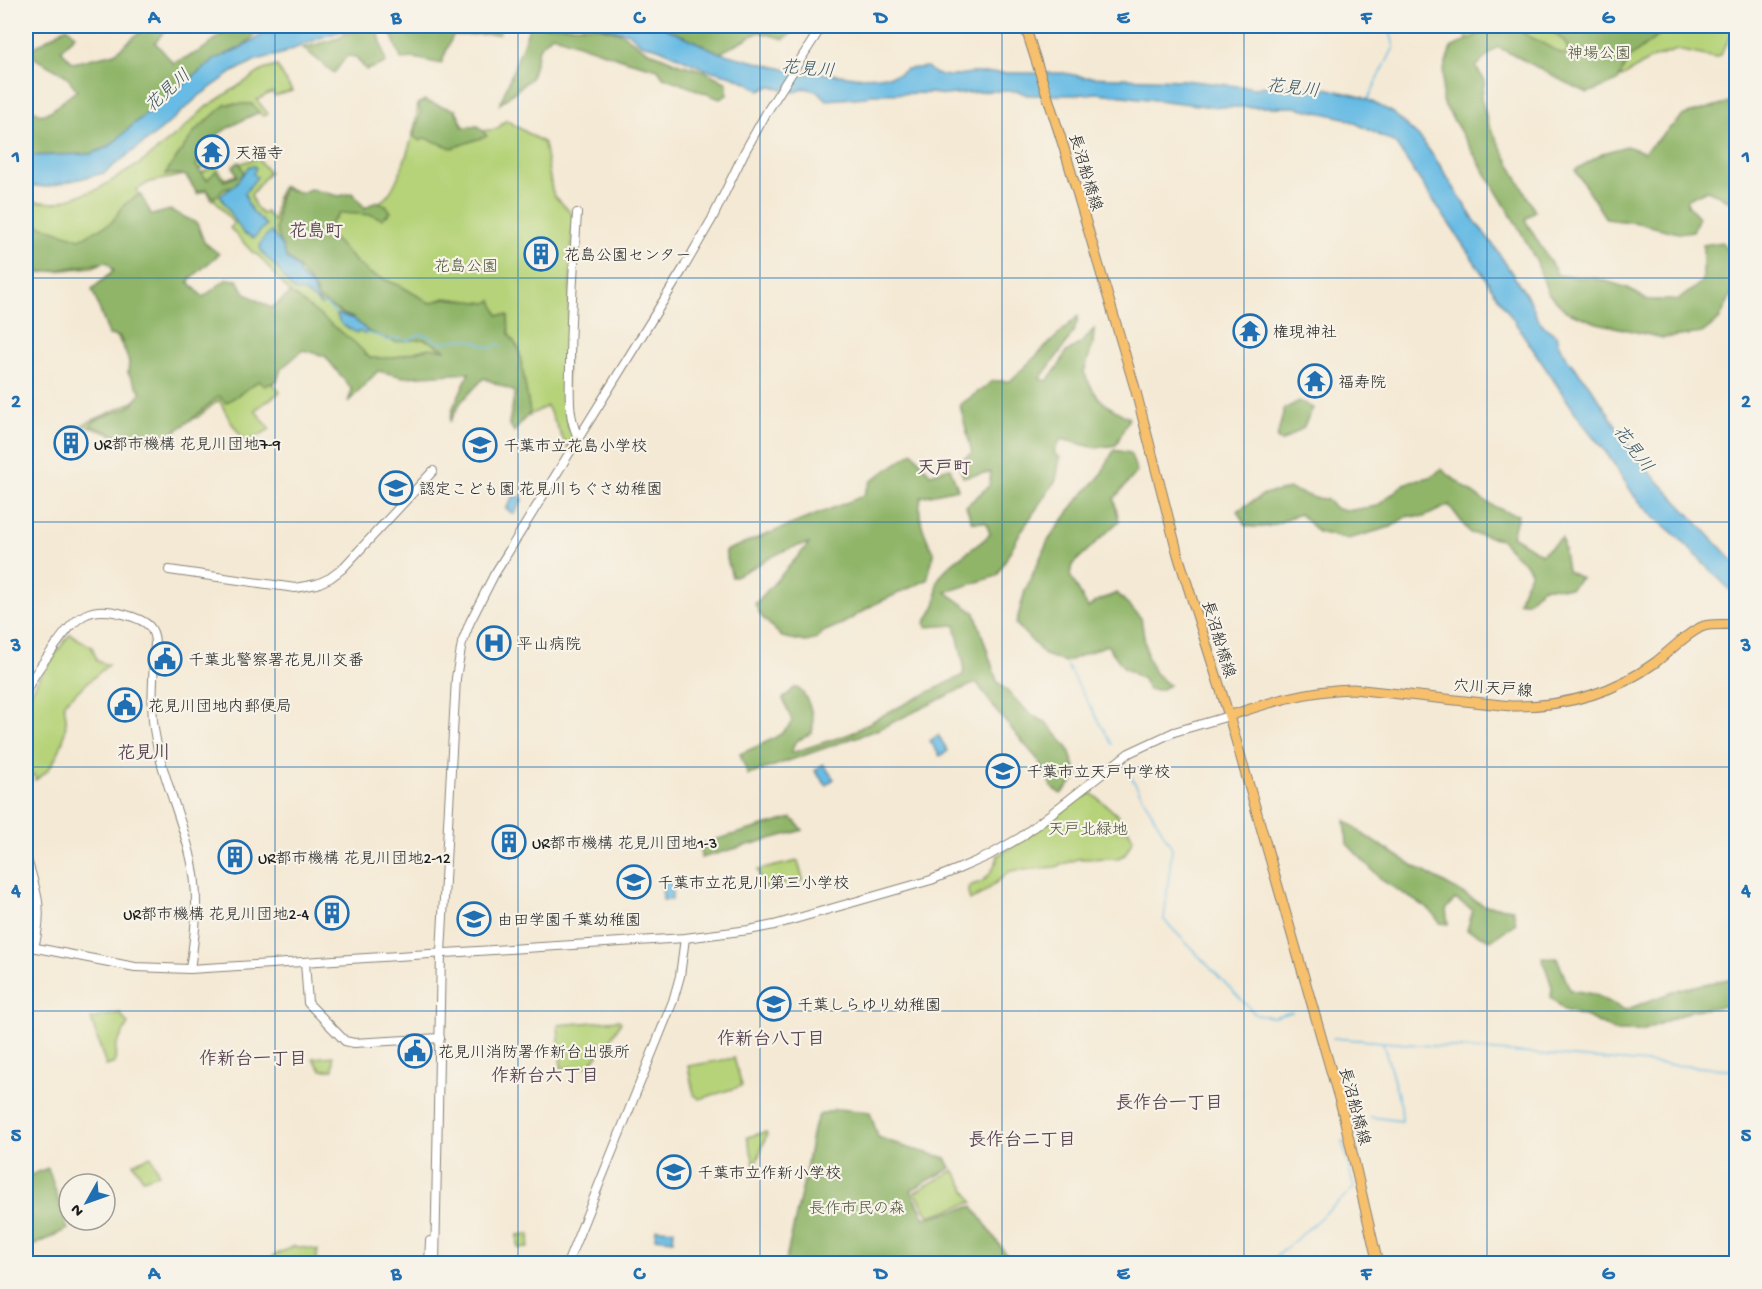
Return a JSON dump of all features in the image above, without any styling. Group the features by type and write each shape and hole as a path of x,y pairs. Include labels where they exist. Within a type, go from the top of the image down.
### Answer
{"main road":[{"name":"長沼船橋線","path":"1025,26 1135,388 1178,555 1229,716 1342,1109 1378,1263"},
{"name":"穴川天戸線","path":"1229,716 1289,697 1353,689 1511,706 1565,702 1602,692 1632,678 1702,627 1737,623"}],"street":[{"path":"435,1263 441,953 455,688 462,643 480,599 683,269 712,219 768,110 822,26"},
{"path":"577,213 569,334 569,399 572,423 578,437"},
{"path":"169,570 288,588 317,584 342,569 434,471"},
{"path":"26,691 43,662 77,618 96,611 121,613 138,619 153,630 155,642 153,721 159,751 190,855 195,884 197,913 190,969"},
{"path":"26,946 135,967 190,969 685,939 774,925 931,880 988,856 1021,837 1129,753 1174,732 1229,716"},
{"path":"26,856 40,908 40,924 34,948"},
{"path":"567,1263 673,1001 680,976 685,939"},
{"path":"304,962 308,1003 345,1041 354,1043 440,1038"},
{"path":"429,1263 430,1241 436,1209"}],"green space":[{"path":"147,26 180,26 165,31 155,42 173,63 200,51 232,28 246,26 254,28 254,35 238,49 214,60 110,146 91,154 26,156 26,106 42,115 77,90 65,75 36,59 30,50 67,27 75,35 61,50 73,63 115,53"},
{"path":"377,26 386,63 366,70 356,57 347,56 334,73 303,48 339,38 348,32"},
{"path":"396,26 502,26 499,34 453,35 441,64 415,58 401,59 390,31"},
{"path":"530,26 596,26 621,33 644,49 679,64 705,71 727,83 727,95 720,99 663,77 658,69 552,35 539,48 531,78 500,104"},
{"path":"661,26 802,26 784,39 759,32 720,53"},
{"name":"神場公園","path":"1463,26 1736,26 1720,55 1716,58 1677,50 1651,59 1622,77 1597,79 1520,36 1470,49"},
{"path":"1545,26 1665,26 1663,32 1628,59 1618,81 1588,93 1497,47 1476,67 1485,81 1481,98 1489,125 1535,211 1525,220 1558,275 1599,279 1628,288 1647,300 1678,300 1703,281 1703,245 1722,242 1734,262 1732,293 1719,320 1702,333 1663,338 1597,323 1566,311 1548,293 1537,263 1521,232 1442,101 1443,73 1451,48 1492,28 1518,30 1562,54 1569,53 1565,42"},
{"path":"277,66 292,91 275,96 272,92 257,100 268,114 263,116 246,104 221,112 210,123 197,145 211,165 184,175 150,182 136,190 186,295 196,310 236,287 261,314 286,313 293,307 296,315 302,321 349,350 364,368 353,389 325,355 305,345 268,377 280,392 255,410 270,429 246,443 219,400 198,417 138,443 82,425 133,402 146,391 104,312 94,288 114,270 107,261 93,267 26,274 26,201 56,203 98,189 141,163 181,131 206,107 263,70"},
{"name":"花島公園","path":"425,100 433,107 456,110 464,127 481,131 497,129 506,120 544,143 554,195 573,215 566,391 568,427 573,436 567,447 547,406 528,416 521,388 477,369 385,371 296,300 259,256 253,253 230,228 234,224 215,200 212,200 207,190 197,194 189,179 216,166 225,179 242,173 239,164 257,158 269,172 251,195 255,206 262,214 266,212 274,221 277,197 283,186 303,195 362,212 384,199 391,190 412,137 417,104"},
{"path":"424,101 455,110 463,127 478,126 487,136 452,148 425,138 420,141 413,136 421,113 418,104"},
{"path":"1736,102 1736,206 1707,190 1688,199 1688,205 1699,217 1693,231 1678,233 1638,223 1606,219 1575,170 1604,153 1626,146 1644,152 1684,115"},
{"path":"226,104 252,104 259,112 222,132 214,138 202,154 196,166 207,180 216,171 224,181 237,176 233,166 239,162 244,172 237,186 224,189 214,198 206,189 197,192 186,176 165,174 195,131"},
{"path":"284,188 302,193 310,189 339,196 352,193 365,208 376,201 386,205 391,212 382,219 372,215 341,213 331,222 331,236 371,274 401,286 430,303 445,298 487,303 492,300 498,315 508,315 509,334 519,349 530,412 514,432 509,423 515,392 484,378 461,402 450,422 453,408 469,373 404,377 378,371 348,402 352,390 325,356 303,350 281,369 277,381 265,386 259,381 226,403 219,396 174,432 154,441 144,442 125,438 90,426 99,418 128,408 141,392 128,373 129,362 120,337 109,335 92,289 114,271 107,262 26,275 26,221 80,239 111,223 125,204 140,194 152,215 170,210 197,223 204,242 219,254 188,281 203,297 227,279 237,280 246,294 271,308 291,293 354,342 370,358 392,358 429,348 446,350 424,339 395,342 369,332 353,318 320,300 298,267 286,257 276,230 279,198"},
{"path":"1078,316 1074,331 1040,379 1047,381 1066,352 1081,343 1094,329 1093,343 1084,372 1092,389 1101,400 1129,418 1116,445 1096,448 1061,439 1054,452 1060,458 1056,480 1020,533 997,576 946,592 975,613 997,681 1031,715 1046,722 1068,748 1078,776 1061,794 1052,788 1039,761 997,712 977,683 879,729 748,775 740,754 769,741 788,727 792,721 783,699 794,688 802,692 808,703 813,727 812,733 795,742 791,753 850,734 963,675 964,665 955,625 926,627 925,623 936,602 937,584 944,571 990,534 986,522 972,522 966,506 989,486 991,472 963,477 958,462 972,453 960,405 993,381 1010,381"},
{"path":"1299,401 1313,408 1303,428 1281,442 1277,438 1284,409"},
{"path":"1114,450 1130,453 1137,472 1114,499 1119,521 1072,565 1070,575 1088,608 1095,602 1117,593 1141,618 1147,656 1155,673 1169,685 1160,690 1148,690 1143,679 1124,668 1107,645 1065,662 1045,655 1016,624 1025,591 1048,541 1075,503 1100,476"},
{"path":"913,452 930,474 950,468 958,489 921,497 921,519 934,553 927,580 873,605 844,623 823,632 817,639 806,642 782,637 761,616 755,604 809,544 789,549 732,577 725,551 863,496 871,481"},
{"path":"1441,469 1468,490 1497,508 1518,515 1512,536 1541,554 1562,538 1567,571 1581,578 1571,588 1543,587 1527,602 1518,602 1531,571 1501,539 1470,533 1449,505 1424,517 1407,516 1391,527 1348,539 1318,532 1300,514 1269,526 1255,527 1246,526 1237,511 1264,494 1290,489 1315,498 1326,499 1337,509 1352,510 1377,506 1404,484 1433,476"},
{"path":"70,634 92,647 97,661 108,665 64,703 66,720 61,747 48,770 35,780 35,775 26,777 26,703 42,672"},
{"name":"天戸北緑地","path":"1090,792 1115,813 1129,831 1133,839 1125,855 1118,858 1077,859 1056,867 1010,871 983,893 970,900 969,887 986,878 997,856"},
{"path":"792,818 803,830 701,858 700,844"},
{"path":"1345,820 1367,837 1414,866 1483,905 1513,909 1516,923 1491,940 1467,930 1473,910 1455,899 1446,910 1448,924 1440,923 1430,910 1383,881 1347,844"},
{"path":"798,861 803,880 762,888 758,870"},
{"path":"1542,957 1557,958 1570,990 1594,994 1625,1010 1680,989 1733,978 1736,973 1736,1003 1693,1010 1642,1031 1615,1031 1587,1017 1564,1010 1551,997 1552,987"},
{"path":"120,1013 128,1024 116,1046 115,1063 106,1066 91,1019"},
{"path":"619,1020 621,1022 610,1040 589,1066 561,1068 558,1025"},
{"path":"333,1056 333,1070 321,1070 313,1058"},
{"path":"734,1058 742,1086 700,1099 694,1095 688,1066"},
{"name":"長作市民の森","path":"836,1109 870,1112 878,1137 946,1158 951,1168 911,1190 925,1218 973,1206 1012,1263 785,1263 804,1181 813,1129 819,1115"},
{"path":"766,1132 767,1134 755,1166 747,1137"},
{"path":"151,1156 159,1174 143,1179 133,1163"},
{"path":"48,1168 57,1195 57,1232 62,1232 26,1249 26,1177"},
{"path":"954,1170 973,1202 929,1216 915,1192"},
{"path":"530,1234 528,1248 518,1248 518,1235"},
{"path":"294,1246 318,1250 315,1263 274,1260 273,1256"}],"water":[{"path":"293,26 360,26 325,36 281,54 256,60 233,72 199,96 161,130 104,173 46,187 26,185 26,156 91,154 110,146 214,60 267,32"},
{"path":"597,26 661,26 720,53 804,74 889,76 907,69 927,67 935,74 949,76 972,73 1064,73 1084,77 1183,80 1256,88 1275,84 1325,88 1362,97 1392,112 1421,139 1439,164 1472,217 1531,302 1537,318 1556,335 1565,355 1589,385 1643,465 1736,564 1736,596 1635,497 1608,455 1581,421 1395,143 1345,118 1295,107 1214,107 1098,93 1027,95 1018,91 991,91 945,95 931,93 870,94 866,97 827,100 819,92 805,88 795,92 770,86 760,91 732,76 705,69 658,48 641,44 629,33"},
{"path":"249,166 256,168 253,174 257,177 245,193 248,204 266,225 254,238 243,233 220,196 234,186"},
{"path":"271,232 282,245 286,258 297,267 300,275 312,286 322,306 308,294 291,288 261,251 261,242"},
{"path":"336,314 354,319 368,332 365,334 358,331 357,333 341,324"},
{"path":"515,494 523,499 514,514 506,509"},
{"path":"938,735 948,751 940,756 930,741"},
{"path":"823,764 834,779 826,785 815,771"},
{"path":"672,881 672,900 663,900 662,882"},
{"path":"656,1229 674,1230 673,1240 655,1238"}],"waterway":[{"path":"1368,99 1394,47 1389,26"},
{"path":"322,304 327,305 336,314"},
{"path":"367,333 383,337 387,341 396,338 407,341 420,334 430,336 437,342 467,339 492,348 498,344 502,347"},
{"path":"1067,666 1112,744"},
{"path":"1129,773 1172,848 1164,920 1256,1015 1273,1017 1292,1012"},
{"path":"1333,1038 1736,1070"},
{"path":"1371,1117 1402,1121 1401,1106 1383,1043"},
{"path":"1268,1264 1354,1188 1342,1141 1344,1140"}],"place":[{"name":"天福寺","path":"212,152"},
{"name":"花島公園センター","path":"541,254"},
{"name":"権現神社","path":"1250,331"},
{"name":"福寿院","path":"1315,381"},
{"name":"UR都市機構 花見川団地7-9","path":"71,443"},
{"name":"千葉市立花島小学校","path":"480,445"},
{"name":"認定こども園 花見川ちぐさ幼稚園","path":"396,488"},
{"name":"平山病院","path":"494,643"},
{"name":"千葉北警察署花見川交番","path":"165,659"},
{"name":"花見川団地内郵便局","path":"125,705"},
{"name":"千葉市立天戸中学校","path":"1003,771"},
{"name":"UR都市機構 花見川団地1-3","path":"509,842"},
{"name":"UR都市機構 花見川団地2-12","path":"235,857"},
{"name":"千葉市立花見川第三小学校","path":"634,882"},
{"name":"UR都市機構 花見川団地2-4","path":"332,913"},
{"name":"由田学園千葉幼稚園","path":"474,919"},
{"name":"千葉しらゆり幼稚園","path":"774,1004"},
{"name":"花見川消防署作新台出張所","path":"415,1051"},
{"name":"千葉市立作新小学校","path":"674,1172"}],"district":[{"name":"花島町","path":"316,230"},
{"name":"天戸町","path":"944,467"},
{"name":"花見川","path":"144,752"},
{"name":"作新台八丁目","path":"771,1038"},
{"name":"作新台一丁目","path":"253,1058"},
{"name":"作新台六丁目","path":"545,1075"},
{"name":"長作台一丁目","path":"1169,1102"},
{"name":"長作台二丁目","path":"1022,1139"}]}
